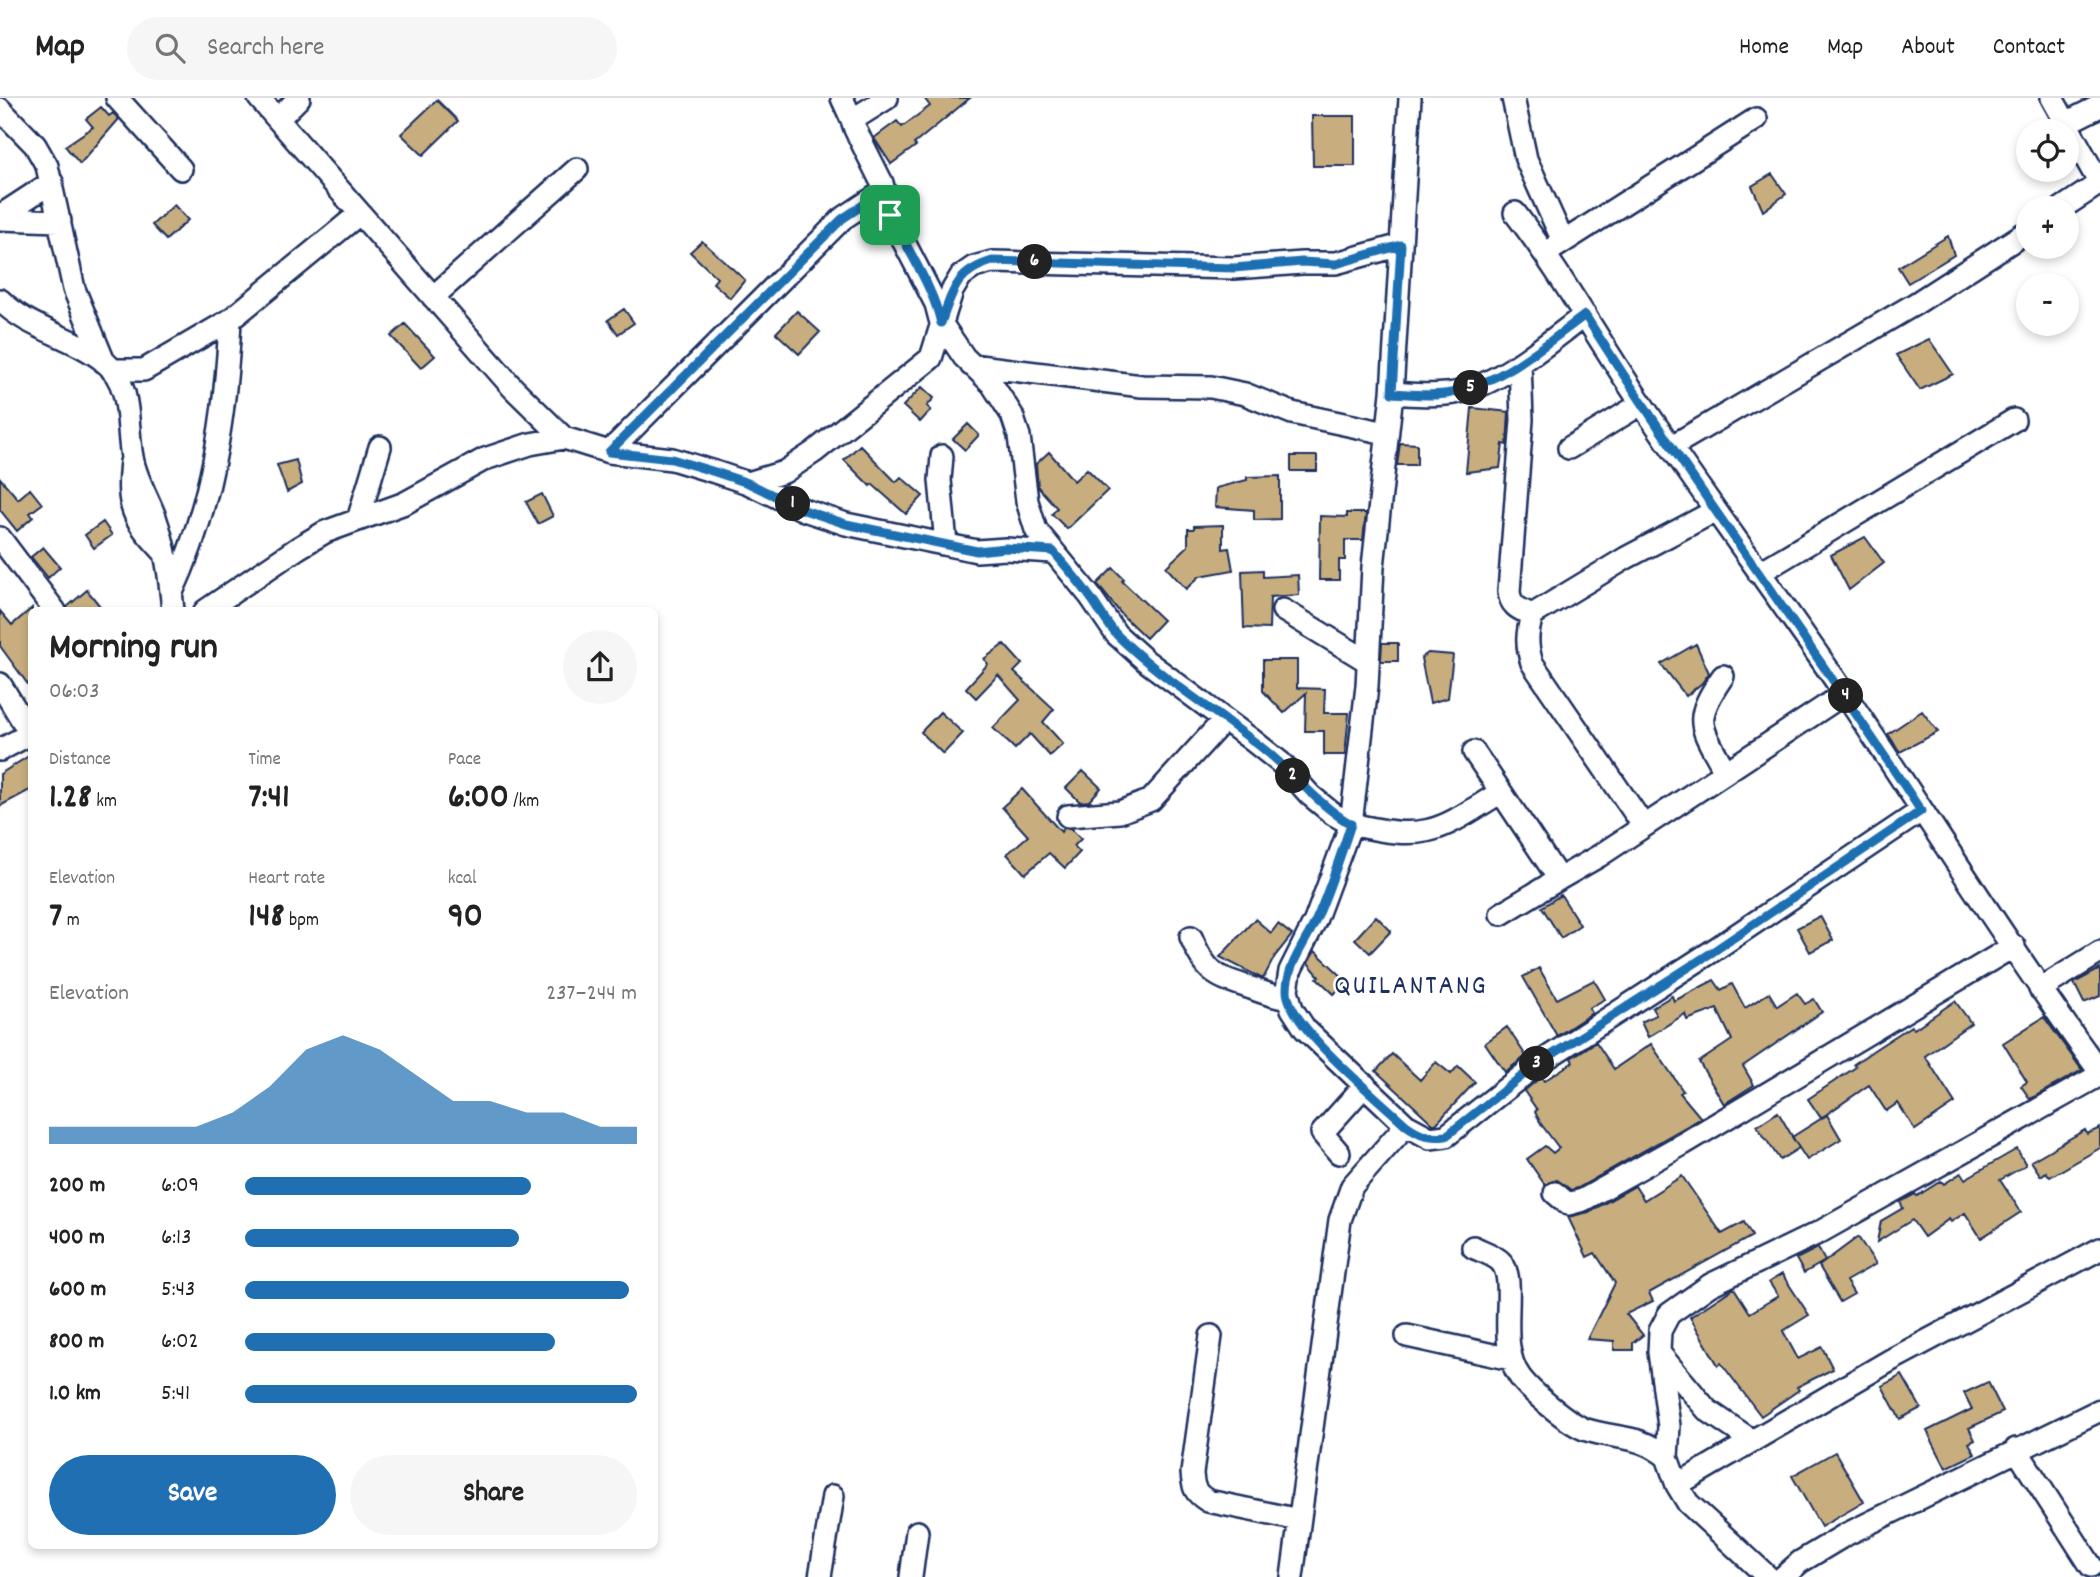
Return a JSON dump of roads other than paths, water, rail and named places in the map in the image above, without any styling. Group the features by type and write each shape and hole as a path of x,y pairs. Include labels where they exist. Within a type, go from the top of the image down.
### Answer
{"street":[{"path":"117,98 181,169"},
{"path":"259,98 531,408 565,438 609,452 672,459 748,483 804,510 846,524 977,551 1006,548 1053,551"},
{"path":"278,120 299,98"},
{"path":"842,98 884,191 890,215 936,304 941,323 964,357 992,384 1012,415 1019,436 1027,501 1036,530 1090,596 1116,634 1146,662 1281,763 1325,807 1351,824 1415,835 1446,826 1501,792"},
{"path":"852,120 887,98"},
{"path":"1410,98 1392,393 1386,433 1367,686 1351,824 1315,921 1290,971 1287,990 1289,999 1305,1029 1406,1125 1430,1138 1446,1136 1536,1065 1711,953 1921,811"},
{"path":"1513,98 1526,159 1555,247 1585,315 1641,404 1844,694 2014,946 2040,989 2100,1074 1820,1232 1710,1285 1669,1314 1660,1331 1659,1352 1669,1426 1667,1457 1677,1485 1688,1503 1768,1577"},
{"path":"2052,98 2064,119"},
{"path":"2074,119 2100,106"},
{"path":"0,109 35,145 52,182 80,307 128,407 132,459 167,555 172,602"},
{"path":"1555,247 1756,120"},
{"path":"2079,146 2100,184 2079,197"},
{"path":"433,297 577,169"},
{"path":"0,218 52,182"},
{"path":"609,452 842,219 884,191"},
{"path":"1515,213 1555,247"},
{"path":"0,300 13,313 31,324 75,344 108,366 144,370 230,320 359,214"},
{"path":"0,218 60,220"},
{"path":"1672,446 1915,304 2016,239"},
{"path":"748,483 784,472 814,452 931,358 952,291 961,276 974,267 992,261 1234,268 1302,262 1336,264 1401,245"},
{"path":"1392,393 1448,394 1476,387 1520,363 1585,315"},
{"path":"172,602 186,563 219,444 227,392 230,320"},
{"path":"931,358 977,367 1142,386 1211,387 1245,394 1292,413 1386,433"},
{"path":"1520,363 1522,420 1509,600 1514,606 1532,615"},
{"path":"1569,449 1641,404"},
{"path":"1759,573 2014,420"},
{"path":"211,607 325,532 405,503 485,459 530,444 565,438"},
{"path":"359,520 380,447"},
{"path":"942,456 940,480 946,544"},
{"path":"1643,825 1532,663 1527,648 1527,632 1532,615 1626,558 1715,510"},
{"path":"0,538 52,607"},
{"path":"1283,610 1367,660"},
{"path":"1723,676 1707,698 1701,719 1704,732 1725,771"},
{"path":"0,684 28,728"},
{"path":"1501,914 1599,856 1844,694"},
{"path":"1068,816 1120,812 1151,800 1223,721"},
{"path":"0,750 28,735"},
{"path":"1474,752 1559,879"},
{"path":"1191,937 1201,961 1225,981 1270,996 1289,999"},
{"path":"1555,1193 1563,1202 1573,1203 1635,1172 2014,946"},
{"path":"2040,989 2100,952"},
{"path":"1339,1153 1322,1133 1365,1085"},
{"path":"1292,1577 1340,1220 1352,1186 1406,1125"},
{"path":"1473,1247 1500,1261 1508,1273 1506,1328 1511,1359 1518,1376 1573,1425 1651,1444 1667,1457"},
{"path":"1677,1485 1891,1360 2100,1249"},
{"path":"1211,1336 1192,1473 1193,1489 1208,1501 1299,1520"},
{"path":"1407,1336 1511,1359"},
{"path":"1659,1352 1707,1410 1751,1440"},
{"path":"1783,1577 1800,1562 1845,1535 2100,1410"},
{"path":"2016,1449 2088,1569"},
{"path":"820,1577 833,1496"},
{"path":"911,1577 917,1532"}],"district":[{"name":"QUILANTANG","path":"1411,988"}]}
